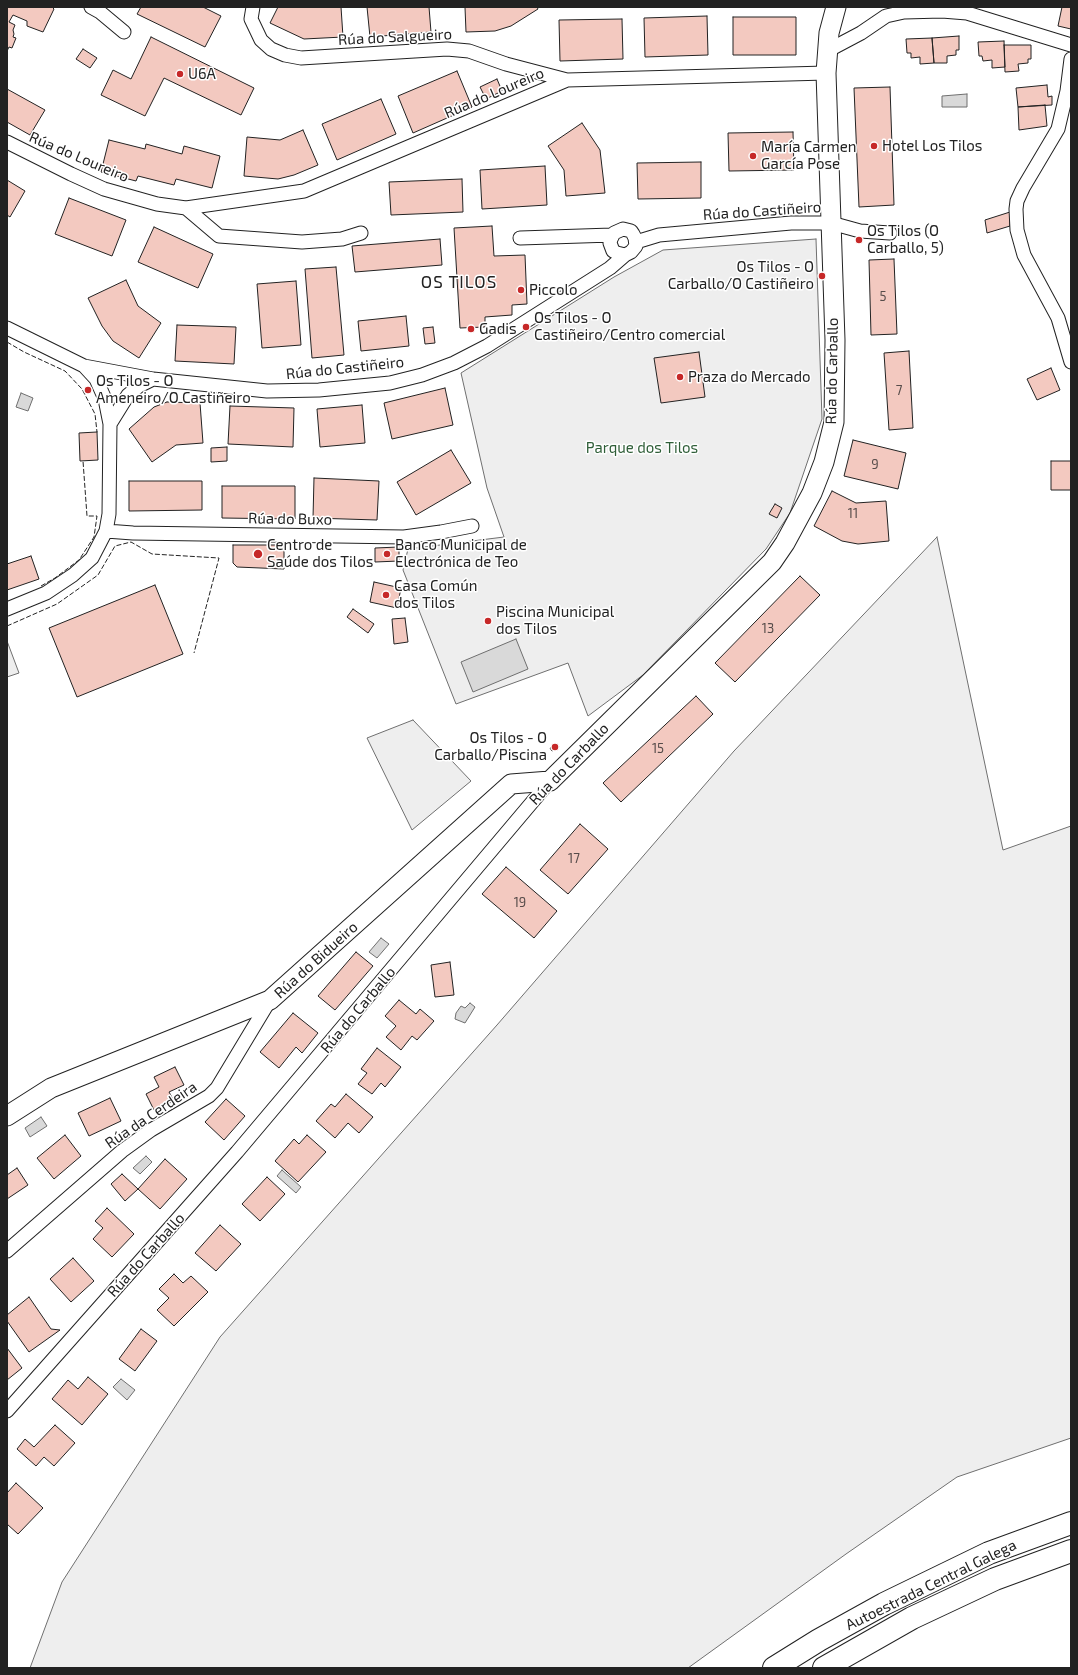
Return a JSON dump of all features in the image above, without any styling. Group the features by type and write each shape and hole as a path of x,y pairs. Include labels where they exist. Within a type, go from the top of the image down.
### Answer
{"highway":[{"name":"Autoestrada Central Galega","path":"774,1668 819,1640 884,1604 989,1553 1071,1523"},
{"name":"Autoestrada Central Galega","path":"824,1668 912,1618 995,1579 1071,1551"}],"street":[{"path":"91,7 100,12 124,32"},
{"name":"Rúa do Salgueiro","path":"253,7 251,19 261,40 271,49 285,55 301,58 447,49 469,51 506,64 567,80"},
{"name":"Rúa do Carballo","path":"7,1411 237,1152 550,781 772,562 785,543 812,493 824,462 834,422 834,340 826,73 829,33 836,7"},
{"path":"827,51 861,33 886,16 904,12 942,11 967,13 1071,45"},
{"path":"1071,59 1067,91 1058,130 1023,188 1017,201 1016,209 1017,230 1024,255 1058,318 1071,362"},
{"name":"Rúa do Loureiro","path":"7,142 104,189 157,204 186,208 304,191 567,80 826,73"},
{"path":"186,208 219,236 302,242 342,239 361,233"},
{"name":"Rúa do Castiñeiro","path":"84,366 153,379 267,391 304,390 390,383 422,375 454,363 487,346 610,268 634,249 636,242 658,235 791,223 831,223 860,231 890,233"},
{"path":"520,238 612,235 619,230 627,230 633,234 636,242"},
{"path":"612,235 610,243 613,251 625,255"},
{"path":"7,328 84,366 96,379 104,399 110,424 109,514 106,530 92,558 73,575 46,593 7,608"},
{"path":"110,424 128,395 139,386 153,379"},
{"name":"Rúa do Buxo","path":"106,530 141,533 404,537 472,526"},
{"name":"Rúa do Bidueiro","path":"7,1116 51,1088 270,1000 511,784 550,781"},
{"name":"Rúa da Cerdeira","path":"7,1251 122,1151 151,1130 209,1096 217,1088 270,1000"}],"green space":[{"name":"Parque dos Tilos","path":"816,239 822,419 790,513 766,549 643,675 588,716 568,663 456,704 403,570 408,549 504,537 487,488 461,373 614,277 663,250"},
{"path":"937,537 1003,850 1071,826 1071,1438 957,1477 846,1554 688,1668 30,1668 62,1582 220,1337 497,1025 734,751"},
{"path":"7,641 19,673 7,677"},
{"path":"413,720 471,781 412,830 367,738"}],"shaded area":[{"path":"967,94 967,107 942,107 942,96"},
{"path":"21,393 33,398 28,411 16,407"},
{"path":"516,639 528,669 473,692 461,662"},
{"path":"381,938 389,944 377,958 369,952"},
{"path":"470,1003 475,1007 465,1023 455,1019 456,1013 461,1006 465,1008"},
{"path":"41,1117 47,1126 30,1137 25,1128"},
{"path":"146,1156 152,1162 140,1174 133,1168"},
{"path":"282,1170 301,1187 296,1193 277,1176"},
{"path":"121,1379 135,1390 127,1400 113,1387"}],"building":[{"path":"7,7 52,7 54,9 43,32 27,26 27,21 13,15 9,22 15,25 13,37 16,38 12,48 9,47 7,51"},
{"path":"141,7 203,7 221,16 205,47 137,14"},
{"path":"278,7 341,7 343,37 304,39 270,23"},
{"path":"367,7 429,7 431,32 370,37"},
{"path":"465,7 537,7 538,9 511,26 495,31 466,32"},
{"path":"1062,7 1071,7 1071,29 1058,26"},
{"path":"707,16 708,55 645,57 644,18"},
{"path":"733,17 796,17 796,55 733,55"},
{"path":"622,19 623,59 560,61 559,20"},
{"path":"959,36 959,50 956,50 956,55 947,56 947,63 934,63 932,38"},
{"name":"U6A","path":"151,37 254,88 241,115 164,78 145,116 101,95 113,70 131,79"},
{"path":"932,38 934,63 920,64 920,57 911,58 911,53 907,53 906,39"},
{"path":"1004,41 1005,67 992,68 992,60 983,61 982,56 979,56 978,42"},
{"path":"1004,45 1031,45 1031,59 1028,59 1028,63 1018,64 1019,71 1005,72"},
{"path":"83,49 97,58 90,68 76,59"},
{"path":"457,71 472,107 413,133 398,96"},
{"path":"497,79 502,91 486,99 480,87"},
{"path":"1047,85 1048,97 1052,96 1052,105 1018,107 1016,88"},
{"name":"Hotel Los Tilos","path":"890,87 894,205 859,207 854,88"},
{"path":"7,89 45,110 30,135 7,122"},
{"path":"381,99 396,134 337,160 322,124"},
{"path":"1045,105 1047,126 1019,130 1018,107"},
{"path":"582,123 600,150 605,193 566,196 564,170 548,146"},
{"path":"303,130 318,165 294,175 278,179 244,176 247,137 280,140"},
{"path":"793,132 794,170 729,171 728,133"},
{"path":"109,140 145,149 146,144 182,154 184,146 220,156 212,188 176,179 174,185 138,176 136,181 101,172"},
{"path":"701,162 701,198 638,199 637,163"},
{"path":"545,166 547,205 482,209 480,170"},
{"path":"462,179 463,212 391,215 389,182"},
{"path":"7,180 25,191 10,217 7,215"},
{"path":"69,198 126,220 112,256 55,234"},
{"path":"1010,212 1010,226 987,233 985,220"},
{"path":"492,226 494,256 525,255 527,304 512,305 512,315 485,317 485,327 460,328 454,228"},
{"path":"154,227 213,254 198,288 138,262"},
{"name":"Os Tilos (O Carballo, 5)","path":"856,238 862,238 862,242 856,241"},
{"path":"440,239 442,265 355,272 352,246"},
{"path":"894,259 897,334 871,335 869,260"},
{"path":"336,267 344,355 312,358 305,269"},
{"path":"126,280 138,306 161,323 139,358 113,341 102,326 88,298"},
{"path":"296,281 301,345 262,348 257,284"},
{"path":"406,316 409,346 361,351 358,321"},
{"path":"177,325 236,327 234,364 175,361"},
{"path":"433,327 435,343 425,344 423,328"},
{"path":"909,351 913,428 889,430 884,353"},
{"name":"Praza do Mercado","path":"699,352 705,397 661,403 654,358"},
{"path":"1051,368 1060,390 1037,400 1027,379"},
{"path":"445,388 453,425 392,439 384,403"},
{"path":"167,402 200,403 203,443 176,445 152,462 129,429 154,407"},
{"path":"362,405 365,443 320,447 317,409"},
{"path":"230,406 294,408 293,447 228,444"},
{"path":"97,432 98,460 80,461 79,433"},
{"path":"853,440 906,453 898,489 844,476"},
{"path":"227,447 227,461 211,462 211,448"},
{"path":"451,450 471,483 416,515 397,482"},
{"path":"1051,461 1071,461 1071,490 1051,490"},
{"path":"314,478 379,481 377,520 313,518"},
{"path":"129,481 202,481 202,510 129,511"},
{"path":"222,486 295,486 295,519 222,518"},
{"path":"832,491 856,503 886,501 889,541 858,544 842,541 814,526"},
{"path":"775,504 782,508 777,518 769,514"},
{"name":"Centro de Saúde dos Tilos","path":"233,545 284,545 284,569 237,567 233,563"},
{"name":"Banco Municipal de Electrónica de Teo","path":"399,547 399,561 375,562 375,548"},
{"path":"31,556 39,579 7,590 7,564"},
{"path":"800,576 820,595 735,682 715,663"},
{"name":"Casa Común dos Tilos","path":"374,582 401,588 397,608 370,602"},
{"path":"155,585 183,654 77,697 49,628"},
{"name":"Casa Común dos Tilos","path":"353,609 374,624 368,633 347,617"},
{"name":"Casa Común dos Tilos","path":"405,618 408,642 394,644 392,619"},
{"path":"696,696 713,714 621,802 603,783"},
{"name":"Os Tilos - O Carballo/Piscina","path":"557,744 559,747 552,751 550,748"},
{"path":"580,824 608,849 568,894 540,870"},
{"path":"506,867 557,911 534,938 482,894"},
{"path":"356,952 373,966 335,1010 318,996"},
{"path":"450,962 454,995 435,997 431,965"},
{"path":"399,1000 416,1014 420,1009 434,1021 417,1040 412,1036 401,1050 386,1037 396,1026 385,1016"},
{"path":"293,1013 318,1033 302,1053 296,1047 279,1068 260,1052"},
{"path":"377,1048 401,1067 385,1087 381,1083 372,1094 358,1084 367,1073 361,1069"},
{"path":"175,1067 184,1085 169,1092 174,1101 154,1110 146,1094 159,1087 154,1077"},
{"path":"346,1094 373,1117 359,1133 348,1123 335,1138 316,1121 331,1104 335,1107"},
{"path":"110,1098 121,1121 89,1136 78,1113"},
{"path":"226,1099 245,1116 224,1140 205,1122"},
{"path":"65,1135 81,1156 54,1179 37,1158"},
{"path":"307,1135 326,1152 298,1182 275,1161 294,1139 299,1144"},
{"path":"165,1159 187,1179 160,1209 138,1189"},
{"path":"17,1168 28,1185 7,1199 7,1175"},
{"path":"122,1174 138,1189 125,1201 111,1184"},
{"path":"267,1177 285,1194 260,1221 242,1204"},
{"path":"107,1208 134,1234 112,1257 93,1239 103,1228 95,1221"},
{"path":"220,1225 241,1244 216,1271 195,1253"},
{"path":"73,1258 94,1281 71,1302 50,1279"},
{"path":"174,1274 183,1283 191,1276 208,1292 174,1326 157,1310 169,1298 159,1289"},
{"path":"29,1297 51,1329 60,1330 29,1352 7,1321 7,1315"},
{"path":"141,1329 157,1341 135,1371 119,1359"},
{"path":"7,1348 22,1368 7,1380"},
{"path":"88,1377 108,1394 82,1425 52,1399 68,1380 78,1389"},
{"path":"55,1425 75,1443 54,1466 44,1457 36,1466 17,1449 25,1439 34,1447"},
{"path":"16,1483 43,1508 18,1534 7,1524 7,1493"}],"fence":[{"path":"7,342 24,352 65,371 82,389 95,414 97,432"},
{"path":"41,586 55,578 79,560 94,537 97,516 87,516 83,461"},
{"path":"7,626 57,604 98,575 115,546 131,542 152,554 219,558 194,653"}],"place":[{"name":"U6A","path":"180,74"},
{"name":"Hotel Los Tilos","path":"874,146"},
{"name":"María Carmen García Pose","path":"753,156"},
{"name":"Os Tilos (O Carballo, 5)","path":"859,240"},
{"name":"Os Tilos - O Carballo/O Castiñeiro","path":"822,276"},
{"name":"Piccolo","path":"521,290"},
{"name":"Os Tilos - O Castiñeiro/Centro comercial","path":"526,327"},
{"name":"Gadis","path":"471,329"},
{"name":"Praza do Mercado","path":"680,377"},
{"name":"Os Tilos - O Ameneiro/O Castiñeiro","path":"88,390"},
{"name":"Centro de Saúde dos Tilos","path":"258,554"},
{"name":"Banco Municipal de Electrónica de Teo","path":"387,554"},
{"name":"Casa Común dos Tilos","path":"386,595"},
{"name":"Piscina Municipal dos Tilos","path":"488,621"},
{"name":"Os Tilos - O Carballo/Piscina","path":"555,747"}],"district":[{"name":"OS TILOS","path":"459,282"}]}
